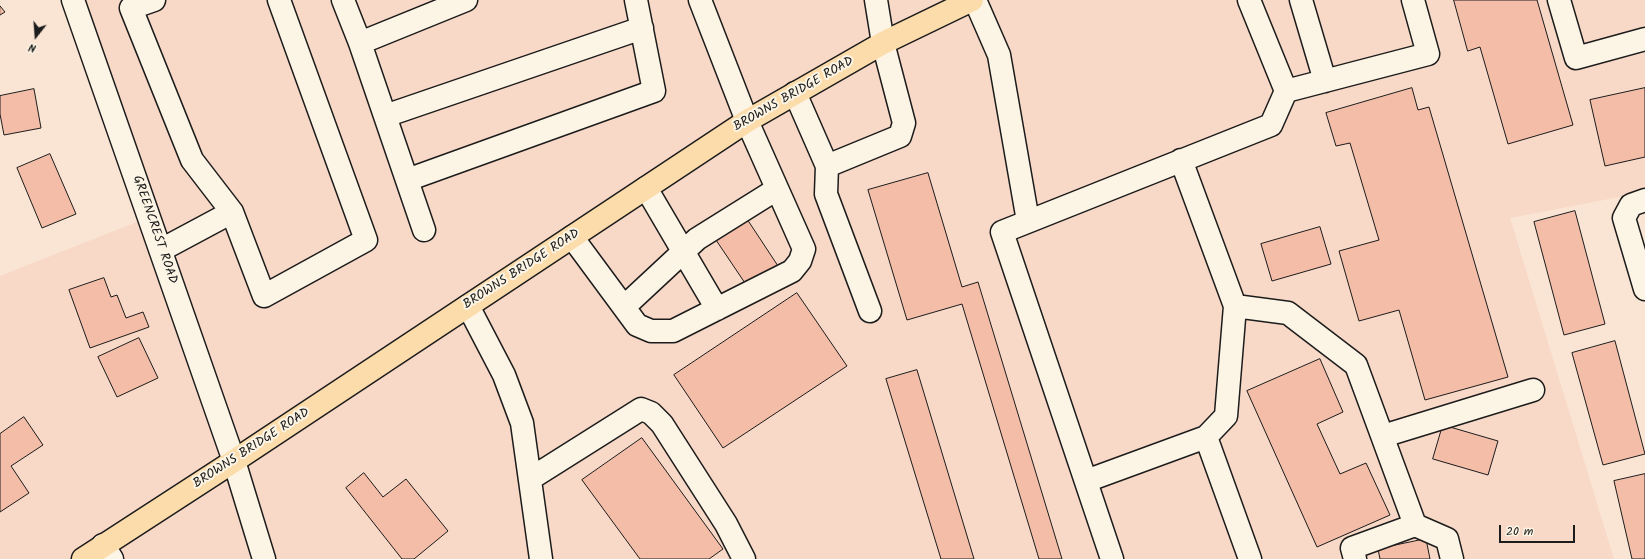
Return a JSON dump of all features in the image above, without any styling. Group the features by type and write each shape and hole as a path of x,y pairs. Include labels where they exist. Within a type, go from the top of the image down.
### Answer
{"main road":[{"name":"BROWNS BRIDGE ROAD","path":"83,559 108,552 234,461 747,121 883,43 972,0"}],"street":[{"name":"GREENCREST ROAD","path":"73,0 234,461 264,559"},
{"path":"154,0 131,8 192,160 232,212 264,296 366,240 279,0"},
{"path":"343,0 360,42 424,230"},
{"path":"360,42 466,0"},
{"path":"407,180 654,91 636,0"},
{"path":"572,237 637,325 651,331 673,332 792,271 800,261 804,249 747,121 700,0"},
{"path":"827,166 900,136 904,123 883,43 876,0"},
{"path":"975,0 999,55 1028,222"},
{"path":"1112,559 1002,232 1271,125 1286,91 1248,0"},
{"path":"1301,0 1326,81"},
{"path":"1286,91 1428,54 1413,0"},
{"path":"1559,0 1576,58 1645,39"},
{"path":"385,116 642,28"},
{"path":"795,93 827,166 826,194 870,311"},
{"path":"1086,481 1206,436 1226,416 1235,306 1181,160"},
{"path":"646,188 717,309"},
{"path":"624,307 697,239 777,189"},
{"path":"1645,200 1631,205 1624,218 1645,289"},
{"path":"161,250 232,212"},
{"path":"468,306 504,375 522,423 541,559"},
{"path":"1235,306 1288,313 1356,365 1415,525"},
{"path":"1383,436 1533,390"},
{"path":"530,479 641,408 651,413 662,424 726,524 744,559"},
{"path":"1206,436 1250,559"},
{"path":"1355,559 1352,548 1415,525 1447,538 1452,559"}],"shaded area":[{"path":"71,0 1645,0 1645,192 1510,218 1614,559 0,559 0,276 142,220"}],"building":[{"path":"1454,0 1537,0 1573,125 1508,144 1480,47 1468,51"},
{"path":"0,6 5,12 0,15"},
{"path":"1412,88 1418,110 1429,107 1508,377 1425,400 1399,310 1359,321 1339,251 1379,240 1350,143 1336,146 1326,113"},
{"path":"1645,88 1645,157 1605,166 1590,100"},
{"path":"34,89 41,128 4,135 0,114 0,96"},
{"path":"50,154 76,214 42,228 17,168"},
{"path":"928,173 962,287 978,282 1062,559 1039,559 962,304 907,320 868,190"},
{"path":"1575,211 1605,324 1564,335 1534,222"},
{"path":"747,219 780,269 749,289 716,240"},
{"path":"1320,227 1331,264 1272,281 1261,244"},
{"path":"104,278 111,297 117,295 126,318 143,312 149,327 90,348 69,290"},
{"path":"797,293 847,366 723,448 674,375"},
{"path":"139,338 158,378 117,397 98,357"},
{"path":"1615,341 1645,454 1603,465 1572,353"},
{"path":"1320,359 1343,412 1317,424 1340,474 1366,463 1390,515 1317,547 1247,391"},
{"path":"917,370 974,559 941,559 886,379"},
{"path":"24,417 43,445 11,466 29,493 0,512 0,434"},
{"path":"1443,425 1498,441 1488,475 1433,459"},
{"path":"642,438 723,549 709,559 640,559 582,480"},
{"path":"364,473 383,497 406,479 448,531 414,559 402,559 346,488"},
{"path":"1645,474 1645,559 1632,559 1614,481"},
{"path":"1426,539 1430,559 1380,559 1378,549"}]}
